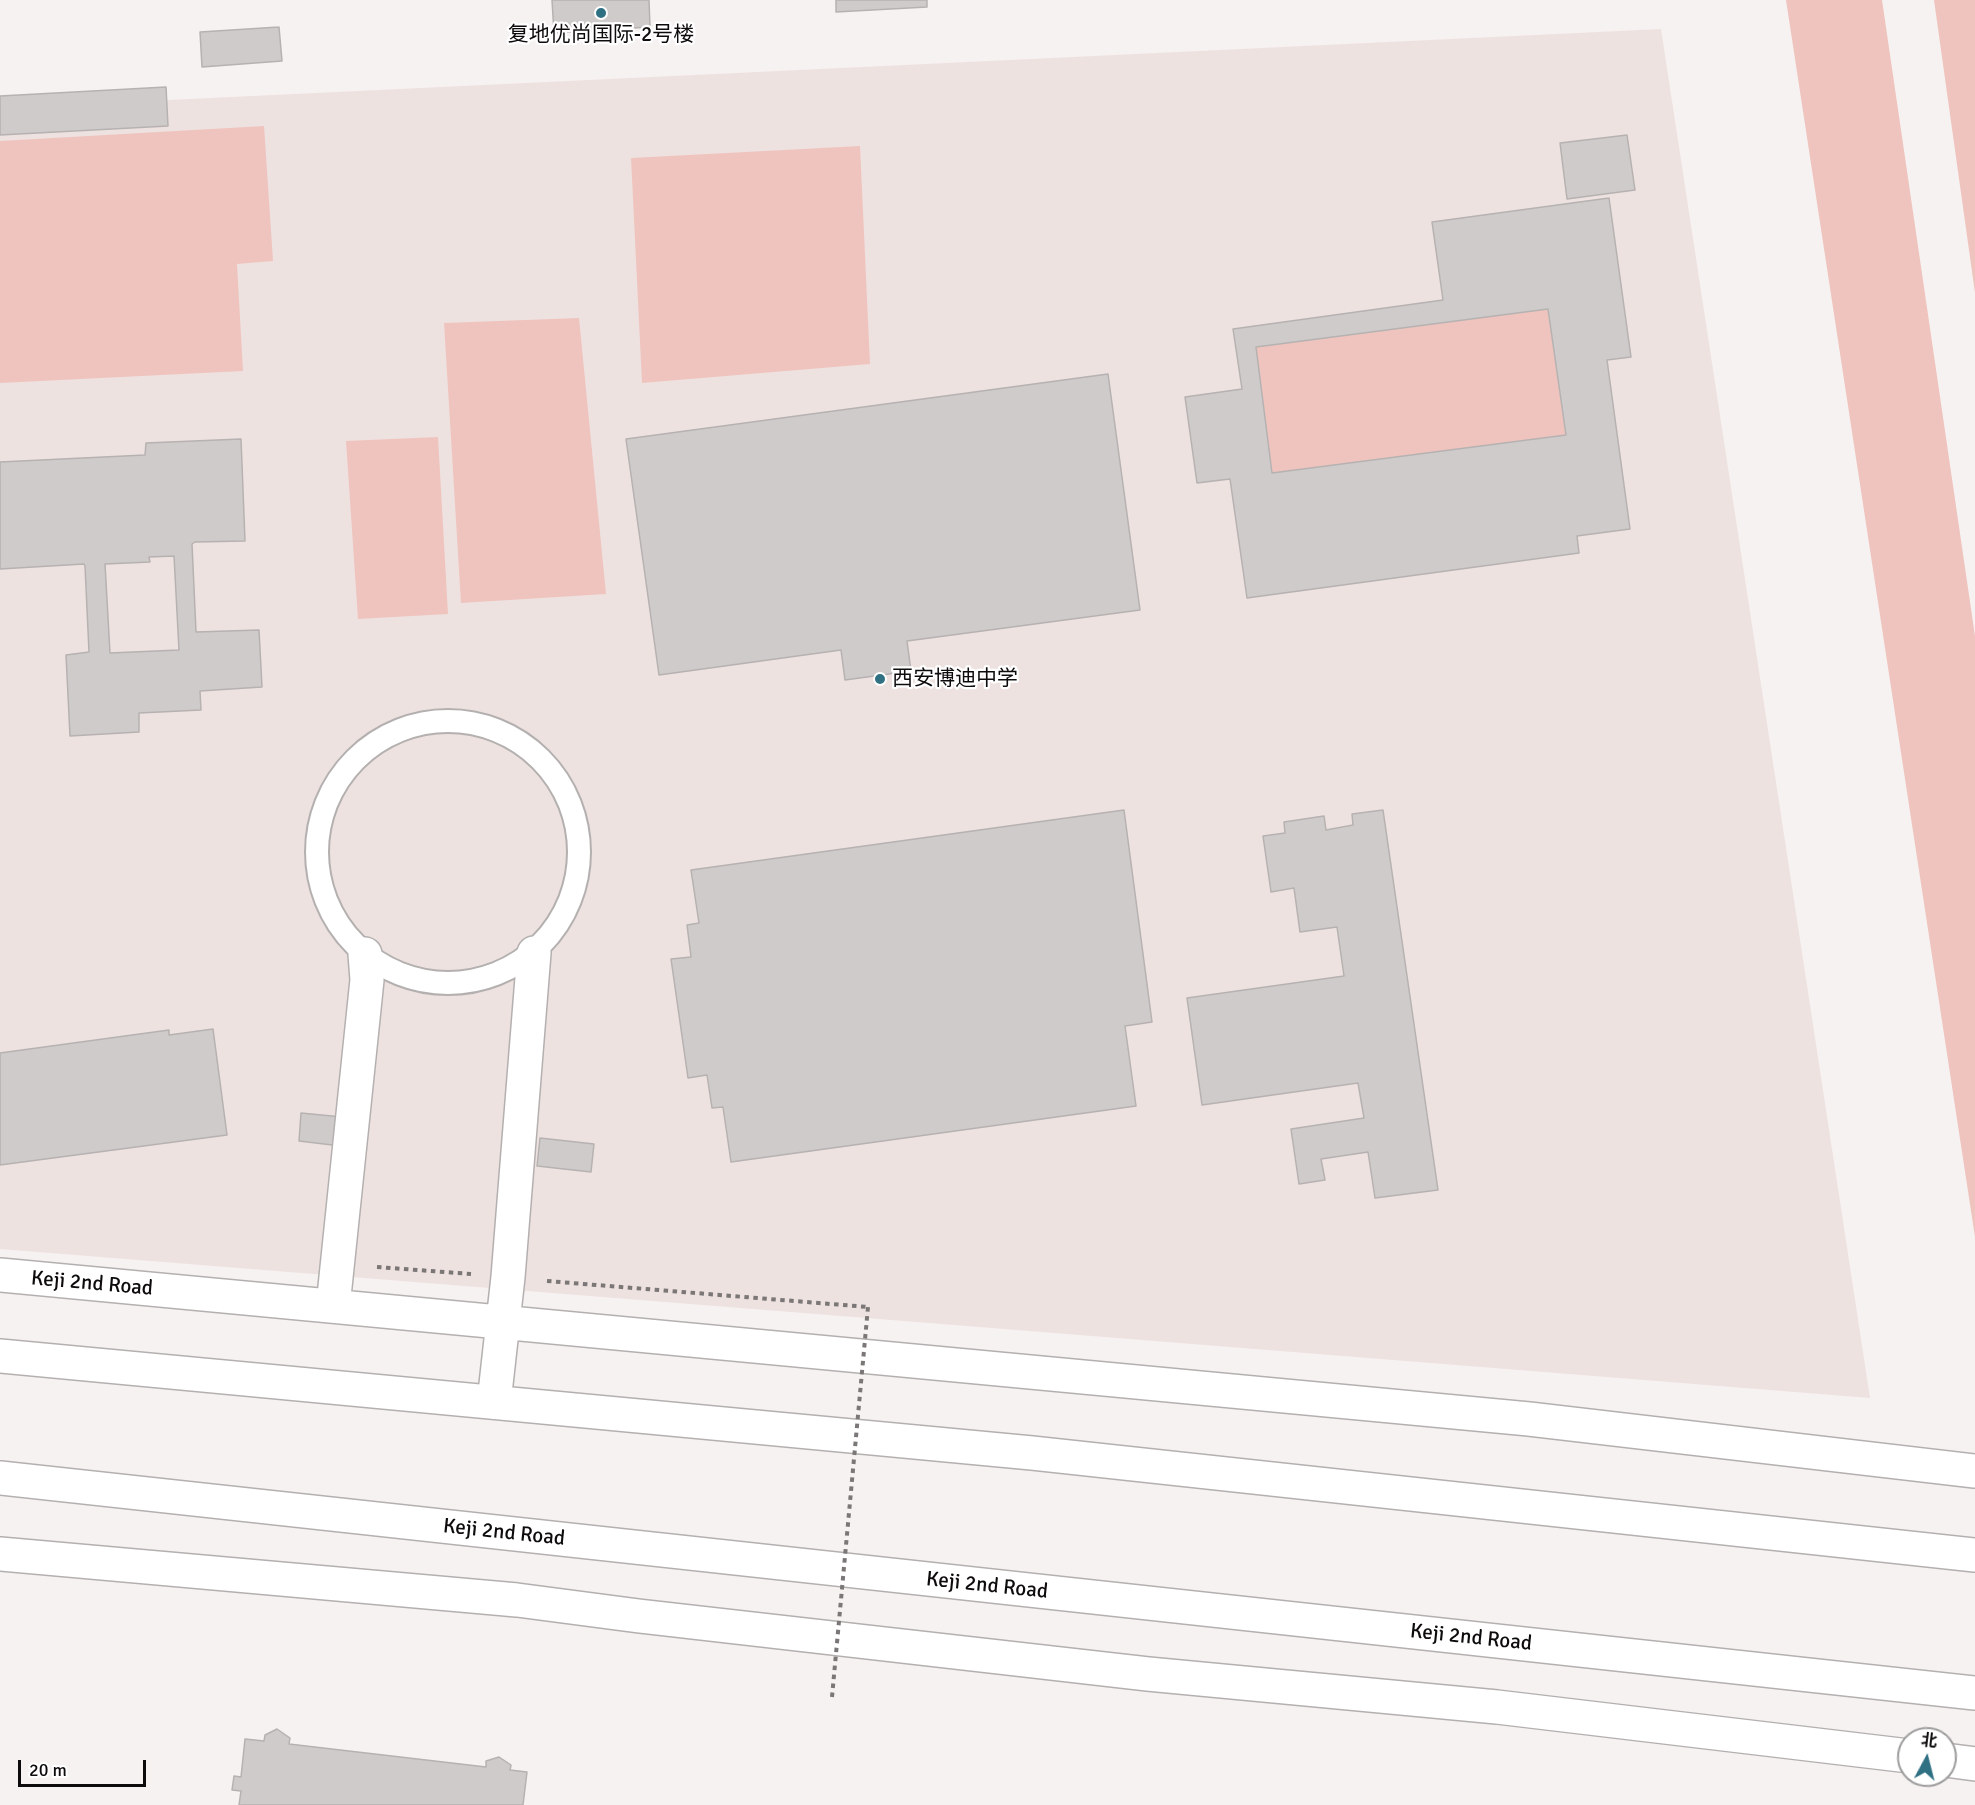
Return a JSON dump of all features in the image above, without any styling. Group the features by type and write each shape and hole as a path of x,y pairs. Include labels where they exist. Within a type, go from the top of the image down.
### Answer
{"street":[{"path":"494,1402 504,1322 534,953"},
{"path":"333,1306 367,980 365,954"},
{"name":"Keji 2nd Road","path":"0,1275 1529,1419 1975,1471"},
{"path":"0,1356 1056,1456 1975,1555"},
{"name":"Keji 2nd Road","path":"0,1478 1975,1693"},
{"path":"0,1554 517,1600 1148,1674 1497,1707 1897,1755"},
{"path":"1957,1762 1975,1764"}],"lane":[{"path":"455,720 496,729 535,753 564,787 579,830 579,876 563,918 534,953 494,976 450,984 404,977 365,954 337,924 320,886 315,845 325,804 345,768 376,741 414,724 455,720"}],"path":[{"path":"338,1264 868,1307 832,1697"}],"shaded area":[{"path":"1786,0 1882,0 1975,636 1975,1237"},
{"path":"1934,0 1975,0 1975,293"},
{"name":"西安博迪中学","path":"1661,29 1870,1398 0,1249 0,108"},
{"path":"264,126 273,261 237,264 243,371 0,383 0,141"},
{"path":"860,146 870,364 642,383 631,158"},
{"path":"1548,309 1566,435 1272,473 1256,347"},
{"path":"579,318 606,594 461,603 444,323"},
{"path":"438,437 448,614 358,619 346,441"}],"building":[{"name":"复地优尚国际-2号楼","path":"552,0 649,0 650,27 554,33"},
{"path":"836,0 927,0 927,7 836,12"},
{"path":"279,27 282,61 202,67 200,32"},
{"path":"166,87 168,126 0,135 0,96"},
{"path":"1627,135 1635,190 1567,199 1560,143"},
{"path":"1609,198 1631,357 1607,360 1630,529 1577,536 1579,553 1247,598 1230,479 1197,483 1185,397 1242,389 1233,329 1443,300 1432,222","holes":["1548,309 1566,435 1272,473 1256,347"]},
{"path":"1108,374 1140,610 907,641 911,671 845,680 841,650 659,675 626,439"},
{"path":"241,439 245,541 195,542 192,544 196,632 259,630 262,687 200,691 201,710 139,713 139,732 70,736 66,655 89,652 85,566 84,564 0,569 0,462 145,455 146,443","holes":["174,556 179,650 110,653 105,564 150,562 149,557"]},
{"path":"1124,810 1152,1022 1125,1026 1136,1106 731,1162 723,1107 712,1108 707,1075 688,1078 671,959 691,957 687,925 699,923 691,870"},
{"path":"1383,810 1438,1190 1375,1198 1368,1152 1321,1159 1325,1180 1299,1184 1291,1129 1364,1118 1358,1083 1202,1105 1187,998 1344,976 1337,927 1300,932 1294,888 1271,892 1263,836 1285,833 1284,822 1324,816 1326,830 1353,825 1352,814"},
{"path":"213,1029 227,1135 0,1165 0,1053 169,1030 169,1035"},
{"path":"301,1113 352,1118 349,1147 299,1141"},
{"path":"540,1138 594,1144 591,1172 537,1166"},
{"path":"277,1729 290,1738 289,1744 486,1767 486,1761 499,1757 511,1765 510,1770 527,1772 523,1805 239,1805 241,1791 232,1790 234,1776 241,1777 245,1739 264,1741 265,1735"}],"place":[{"name":"复地优尚国际-2号楼","path":"601,13"},
{"name":"西安博迪中学","path":"880,679"}]}
